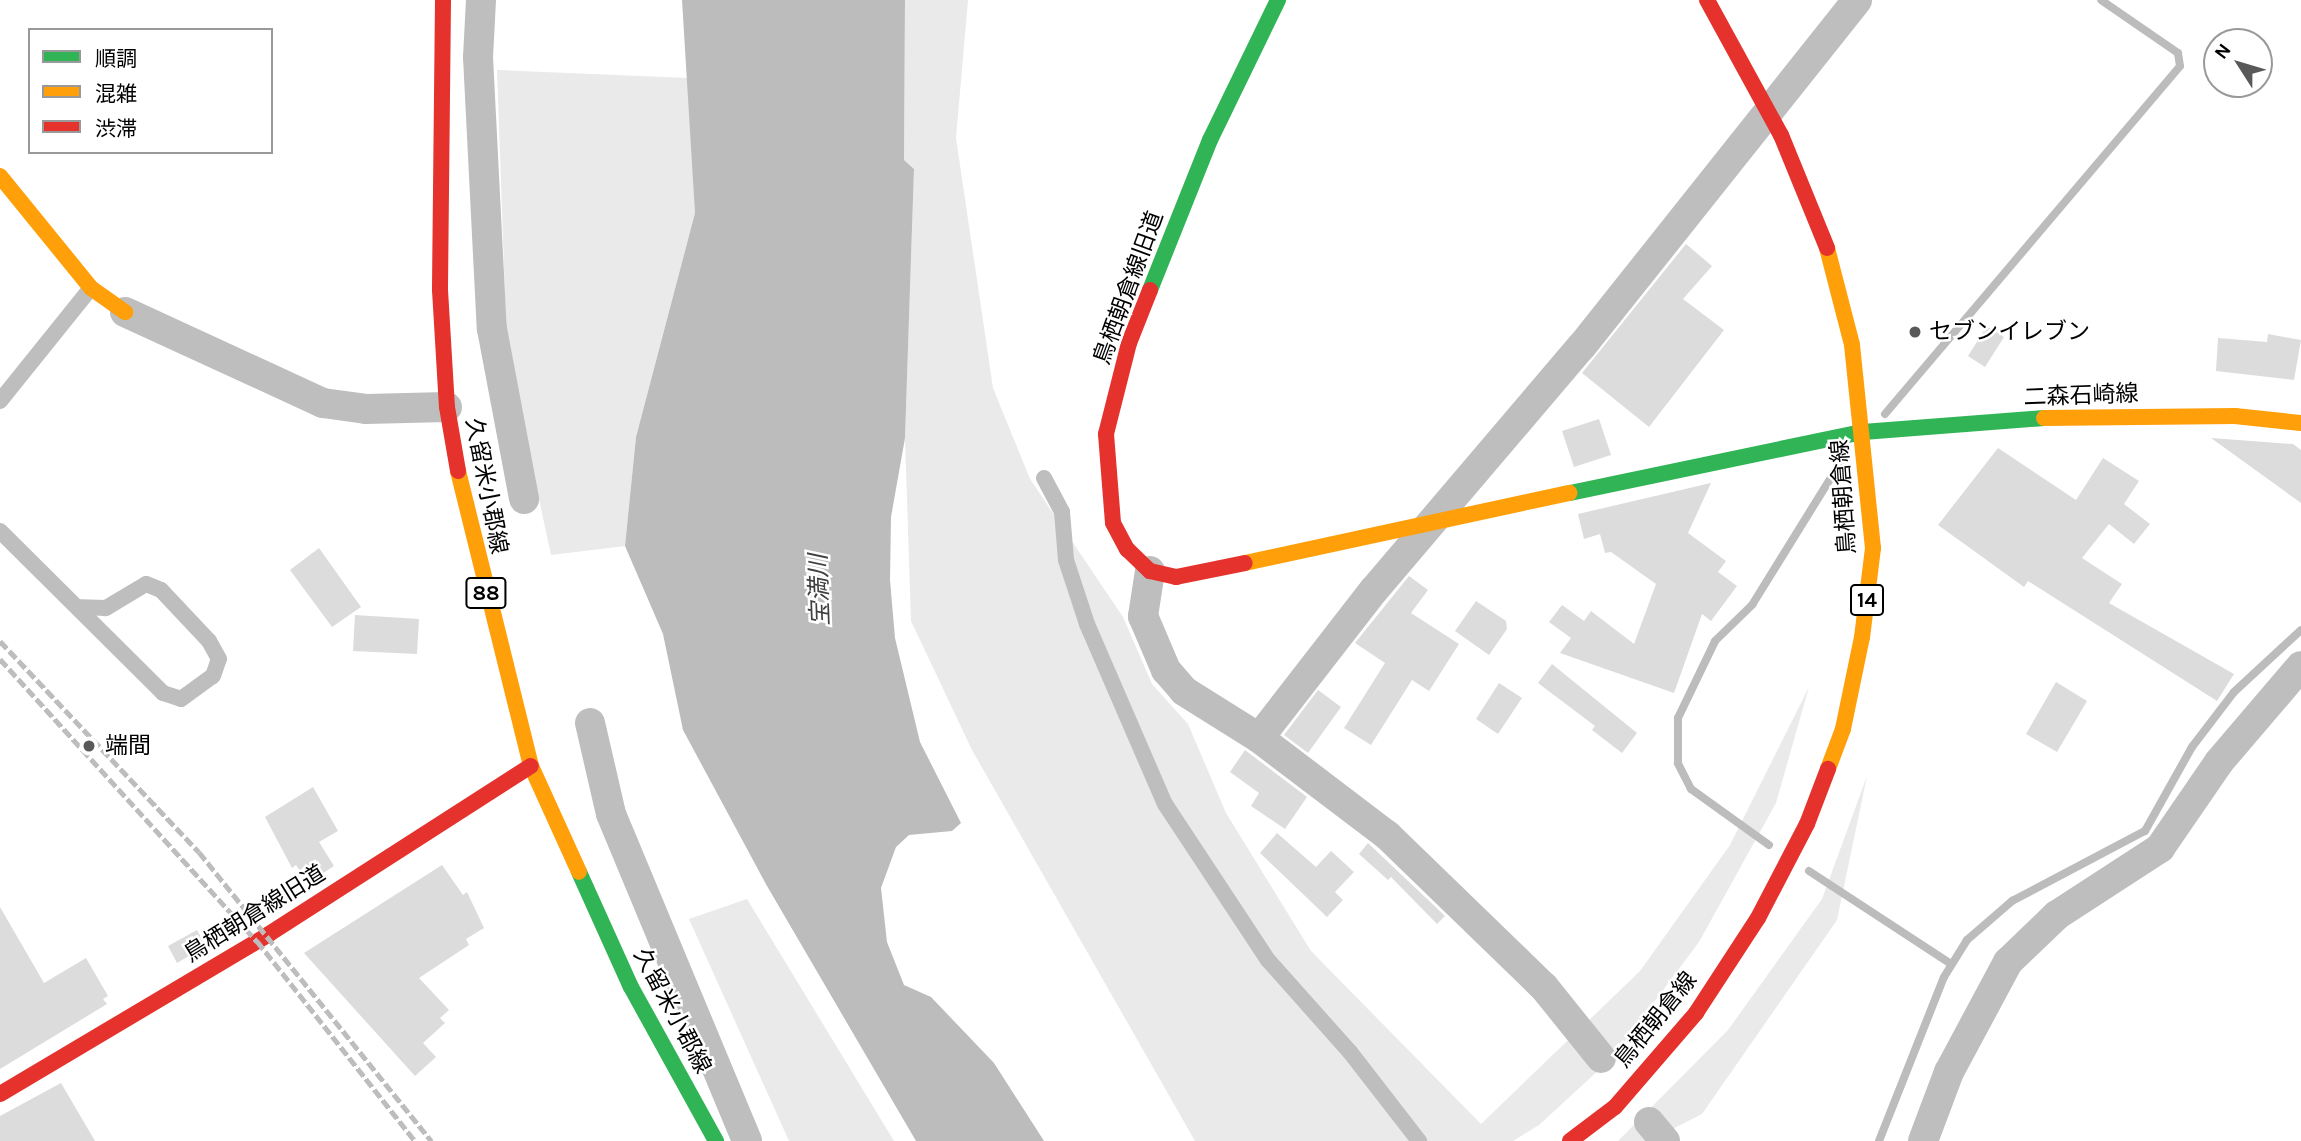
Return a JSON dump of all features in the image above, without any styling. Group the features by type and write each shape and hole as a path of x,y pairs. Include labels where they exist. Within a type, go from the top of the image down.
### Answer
{"main road":[{"name":"久留米小郡線","path":"443,0 440,290 447,407 467,520 531,766 631,987 716,1141"},
{"name":"鳥栖朝倉線旧道","path":"1163,574 1127,549 1113,523 1106,434 1129,342 1210,140 1278,0"},
{"name":"鳥栖朝倉線","path":"1570,1141 1615,1107 1696,1013 1758,918 1807,824 1843,729 1862,637 1873,548 1852,345 1834,266 1804,185 1770,114 1707,0"},
{"path":"0,176 91,288 125,312"},
{"name":"二森石崎線","path":"1163,574 1425,527 1700,463 1863,432 2083,415 2235,416 2301,423"},
{"name":"鳥栖朝倉線旧道","path":"0,1094 269,934 531,766"}],"street":[{"path":"481,0 478,57 492,329 524,499"},
{"path":"1259,738 1425,527 1582,346 1770,114 1857,0"},
{"path":"125,312 323,403 366,409 447,407"},
{"path":"1163,574 1143,616 1166,670 1184,691 1259,738 1387,835 1544,987 1601,1058"},
{"path":"1923,1141 1959,1050 2008,962 2057,915 2160,848 2219,762 2301,666"},
{"path":"590,723 611,814 747,1141"}],"lane":[{"path":"0,401 91,288"},
{"path":"1044,478 1062,512 1066,560 1087,624 1165,804 1268,960 1350,1052 1419,1141"},
{"path":"0,531 29,564 81,607 163,693 181,699 213,676 219,659 209,641 161,590 146,584 106,608 81,607"}],"shaded area":[{"path":"905,0 968,0 956,138 993,388 1030,479 1123,617 1152,684 1188,724 1226,813 1311,951 1481,1124 1640,971 1730,845 1809,687 1776,803 1699,942 1613,1057 1539,1125 1513,1141 1195,1141 972,750 911,621 905,438 914,169 904,160"},
{"path":"497,70 689,78 695,213 636,437 625,546 551,555 507,350"},
{"path":"1867,776 1837,920 1702,1114 1649,1141 1618,1141 1728,1030 1822,899"},
{"path":"747,899 894,1141 789,1141 689,919"}],"water":[{"name":"宝満川","path":"682,0 905,0 904,160 914,169 905,438 891,517 890,580 895,638 920,742 961,823 952,831 909,835 896,847 881,888 887,942 904,985 931,997 994,1063 1044,1141 916,1141 767,886 683,730 663,634 625,546 636,437 695,213"}],"building":[{"path":"1686,244 1712,266 1683,299 1724,330 1649,427 1582,373"},
{"path":"1987,326 2004,337 1985,367 1968,356"},
{"path":"2268,334 2301,340 2294,380 2216,371 2218,338 2267,342"},
{"path":"1599,419 1611,455 1574,467 1562,431"},
{"path":"2211,438 2293,444 2301,450 2301,503"},
{"path":"1998,448 2076,500 2103,458 2139,481 2124,504 2150,524 2134,544 2109,524 2082,558 2122,584 2109,603 2234,674 2217,701 2028,581 2024,587 1938,525"},
{"path":"1711,483 1688,533 1726,561 1718,572 1737,586 1711,621 1702,614 1674,693 1560,653 1571,638 1549,622 1562,605 1584,621 1591,611 1634,644 1656,584 1611,552 1605,553 1600,534 1584,539 1578,514"},
{"path":"319,548 361,607 332,627 290,570"},
{"path":"1409,576 1428,590 1411,613 1459,644 1429,691 1412,680 1371,745 1344,728 1385,663 1355,643"},
{"path":"1476,601 1506,621 1507,629 1489,655 1455,631"},
{"path":"355,615 419,619 417,654 353,651"},
{"path":"1552,664 1637,733 1622,753 1592,730 1595,726 1538,683"},
{"path":"2056,682 2087,701 2057,752 2026,734"},
{"path":"1499,683 1522,698 1498,734 1476,719"},
{"path":"1318,690 1341,707 1308,753 1284,735"},
{"path":"1245,750 1307,797 1285,829 1251,806 1259,793 1230,772"},
{"path":"313,787 338,831 319,842 334,866 308,883 296,865 292,868 265,817"},
{"path":"1277,833 1316,867 1331,851 1354,872 1335,892 1343,900 1327,917 1260,853"},
{"path":"1368,843 1445,916 1437,924 1391,877 1388,880 1359,854"},
{"path":"442,865 463,895 467,892 484,928 466,939 469,945 419,978 449,1010 440,1018 445,1023 423,1043 436,1057 415,1076 304,953"},
{"path":"0,907 44,983 86,958 108,996 103,999 107,1004 0,1069"},
{"path":"197,930 206,946 177,963 168,946"},
{"path":"61,1083 95,1141 0,1141 0,1116"}],"waterway":[{"path":"1885,414 2180,66 2178,53 2101,0"},
{"path":"1769,845 1691,789 1678,763 1678,718 1715,641 1752,605 1843,458"},
{"path":"1879,1141 1944,977 1967,940 2012,901 2145,831 2192,747 2234,692 2301,630"},
{"path":"1809,871 1951,964"}],"railway":[{"path":"0,641 199,852 431,1141"},
{"path":"0,659 257,941 415,1141"}],"traffic: fast":[{"path":"1150,290 1210,140 1278,0"},
{"path":"1570,493 1863,432 2044,418"},
{"path":"579,872 631,987 716,1141"}],"traffic: slow":[{"path":"0,176 91,288 125,312"},
{"path":"1827,248 1852,345 1873,548 1862,637 1843,729 1828,769"},
{"path":"2044,418 2235,416 2301,423"},
{"path":"458,471 531,766 579,872"},
{"path":"1245,563 1570,493"}],"traffic: jam":[{"path":"443,0 440,290 447,407 458,471"},
{"path":"1707,0 1781,135 1827,248"},
{"path":"1150,290 1129,343 1106,434 1113,523 1127,549 1150,571 1176,577 1245,563"},
{"path":"0,1094 269,934 531,766"},
{"path":"1570,1141 1615,1107 1696,1013 1758,918 1807,824 1828,769"}],"place":[{"name":"セブンイレブン","path":"1915,332"},
{"name":"端間","path":"89,746"}]}
